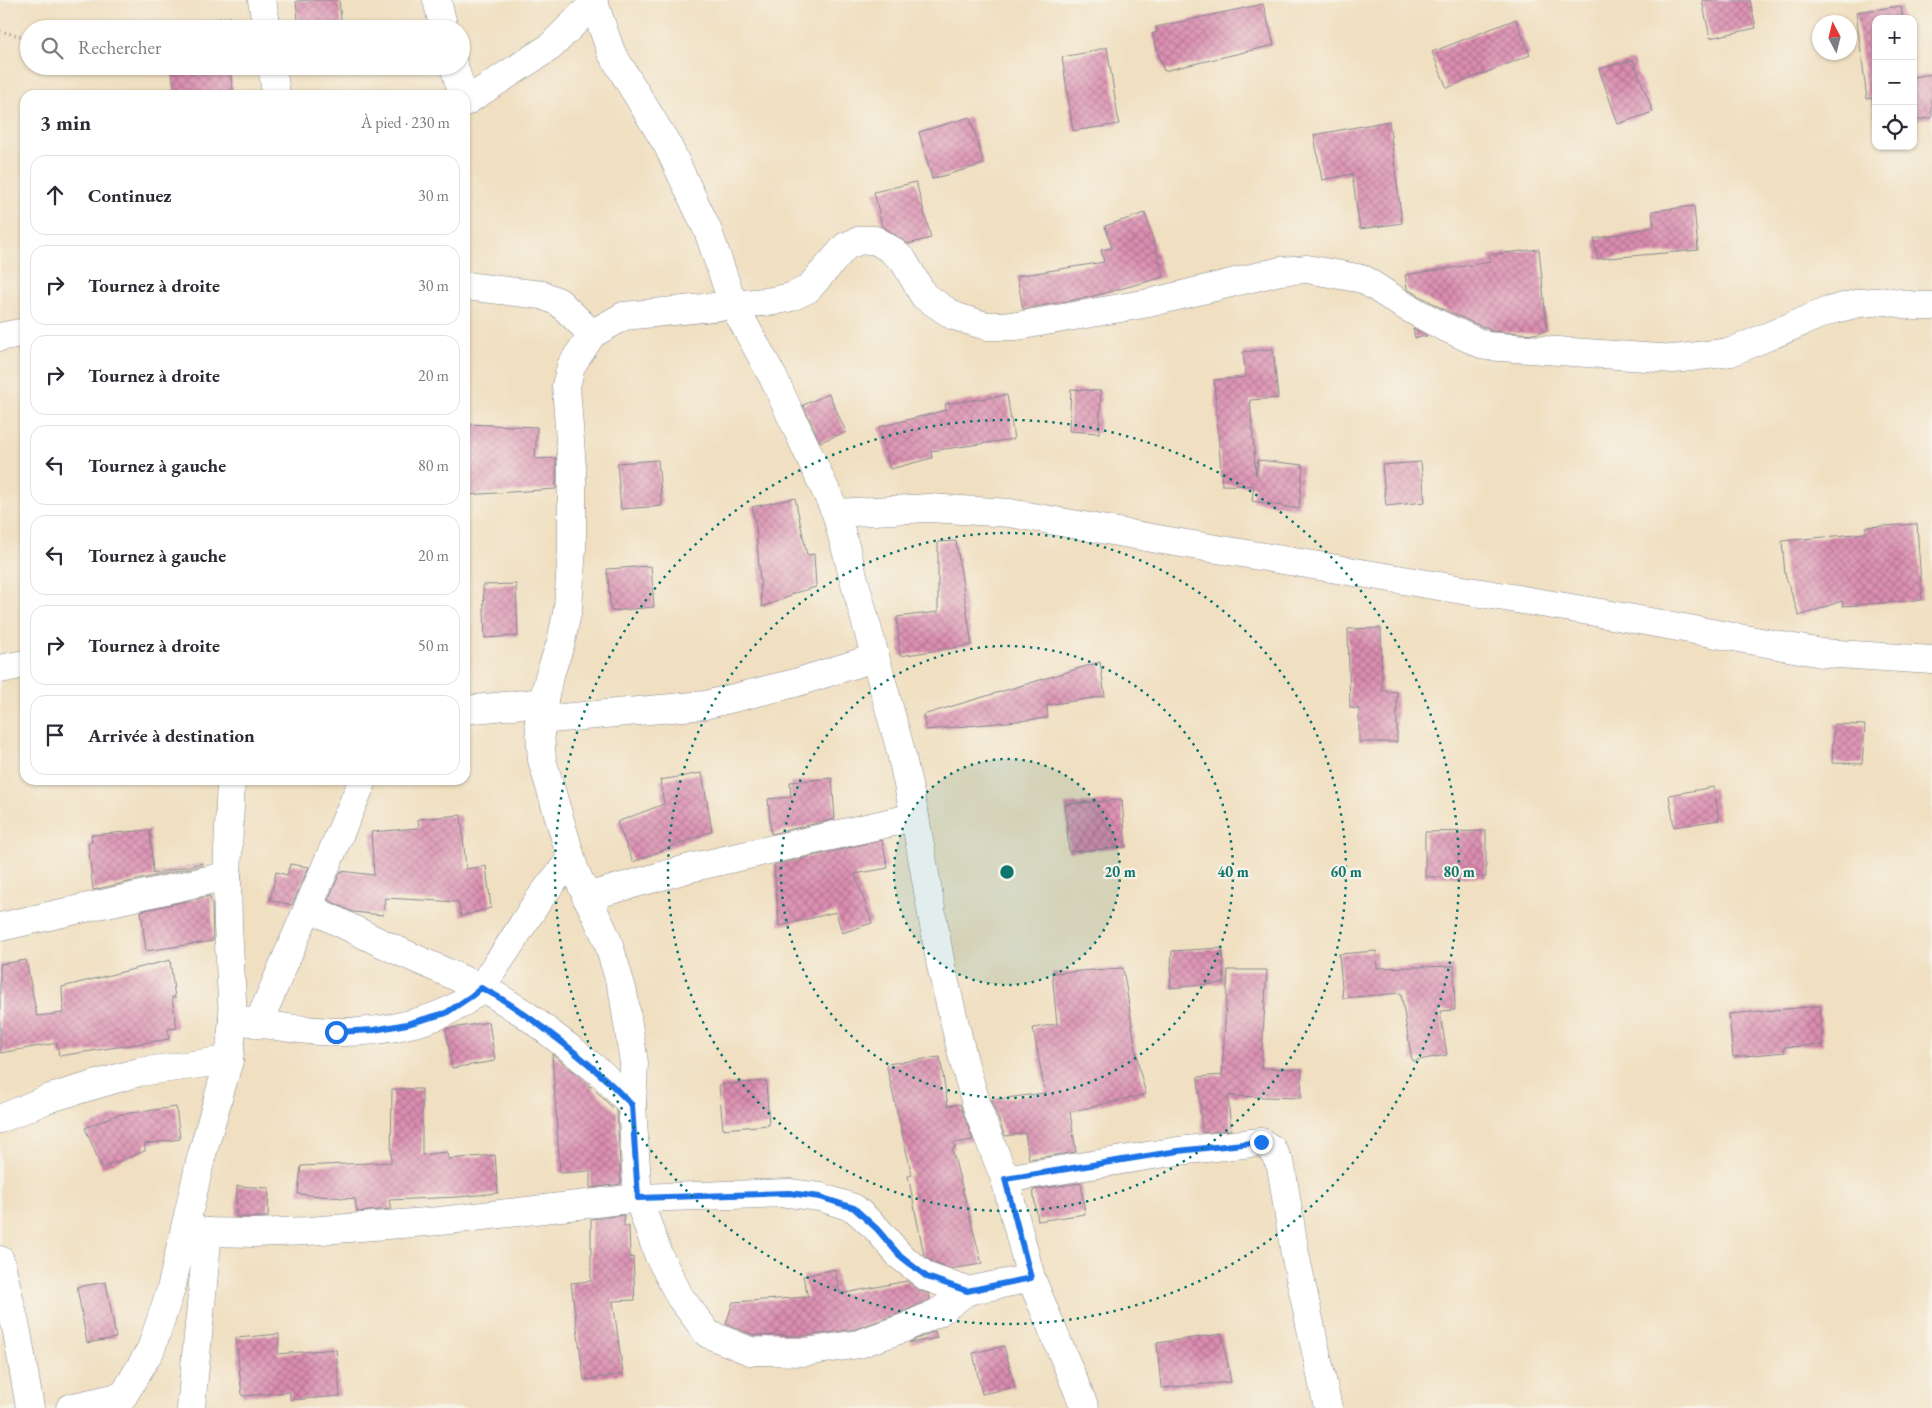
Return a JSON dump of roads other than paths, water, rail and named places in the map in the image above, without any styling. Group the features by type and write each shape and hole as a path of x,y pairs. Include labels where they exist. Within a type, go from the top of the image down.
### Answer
{"street":[{"path":"437,0 442,20"},
{"path":"470,98 550,47 593,2 611,52 668,146 708,231 733,304 773,377 836,513 900,748 915,817 941,966 964,1062 980,1113 1005,1179 1031,1278 1085,1408"},
{"path":"273,75 275,90"},
{"path":"457,75 461,90"},
{"path":"1031,1278 967,1291 939,1312 904,1328 859,1344 806,1352 750,1351 708,1334 680,1297 658,1254 638,1198 632,1105 634,1063 623,992 607,939 586,897 571,859 542,760 542,711 549,677 561,642 568,608 572,547 572,468 566,386 571,366 592,334 624,316 791,297 808,289 846,246 860,240 875,240 890,249 902,260 924,296 954,316 986,326 1017,326 1140,305 1280,270 1307,269 1363,279 1403,305 1440,325 1486,346 1674,359 1731,352 1828,311 1859,303 1887,301 1916,306 1932,306"},
{"path":"470,287 542,295 559,302 592,334"},
{"path":"0,338 20,333"},
{"path":"836,513 929,508 1010,513 1595,612 1822,653 1932,660"},
{"path":"470,710 542,711 705,705 795,683 874,658"},
{"path":"0,669 20,665"},
{"path":"231,785 227,876 228,926 246,1022"},
{"path":"191,1408 201,1158 229,1060 246,1022 308,907 361,785"},
{"path":"586,897 694,867 915,817"},
{"path":"246,1022 336,1032 374,1030 399,1026 446,1013 481,988 539,901 571,859"},
{"path":"0,927 227,876"},
{"path":"308,907 381,943 481,988 525,1014 603,1075 632,1105"},
{"path":"0,1119 50,1098 139,1072 229,1060"},
{"path":"1005,1179 1178,1151 1261,1142 1267,1144 1272,1149 1281,1166 1294,1254 1328,1408"},
{"path":"197,1230 253,1234 412,1223 638,1198 789,1193 820,1197 854,1208 877,1229 900,1256 927,1277 967,1291"},
{"path":"70,1408 120,1402 151,1349 171,1289 197,1230"},
{"path":"0,1260 17,1332 30,1408"}]}
